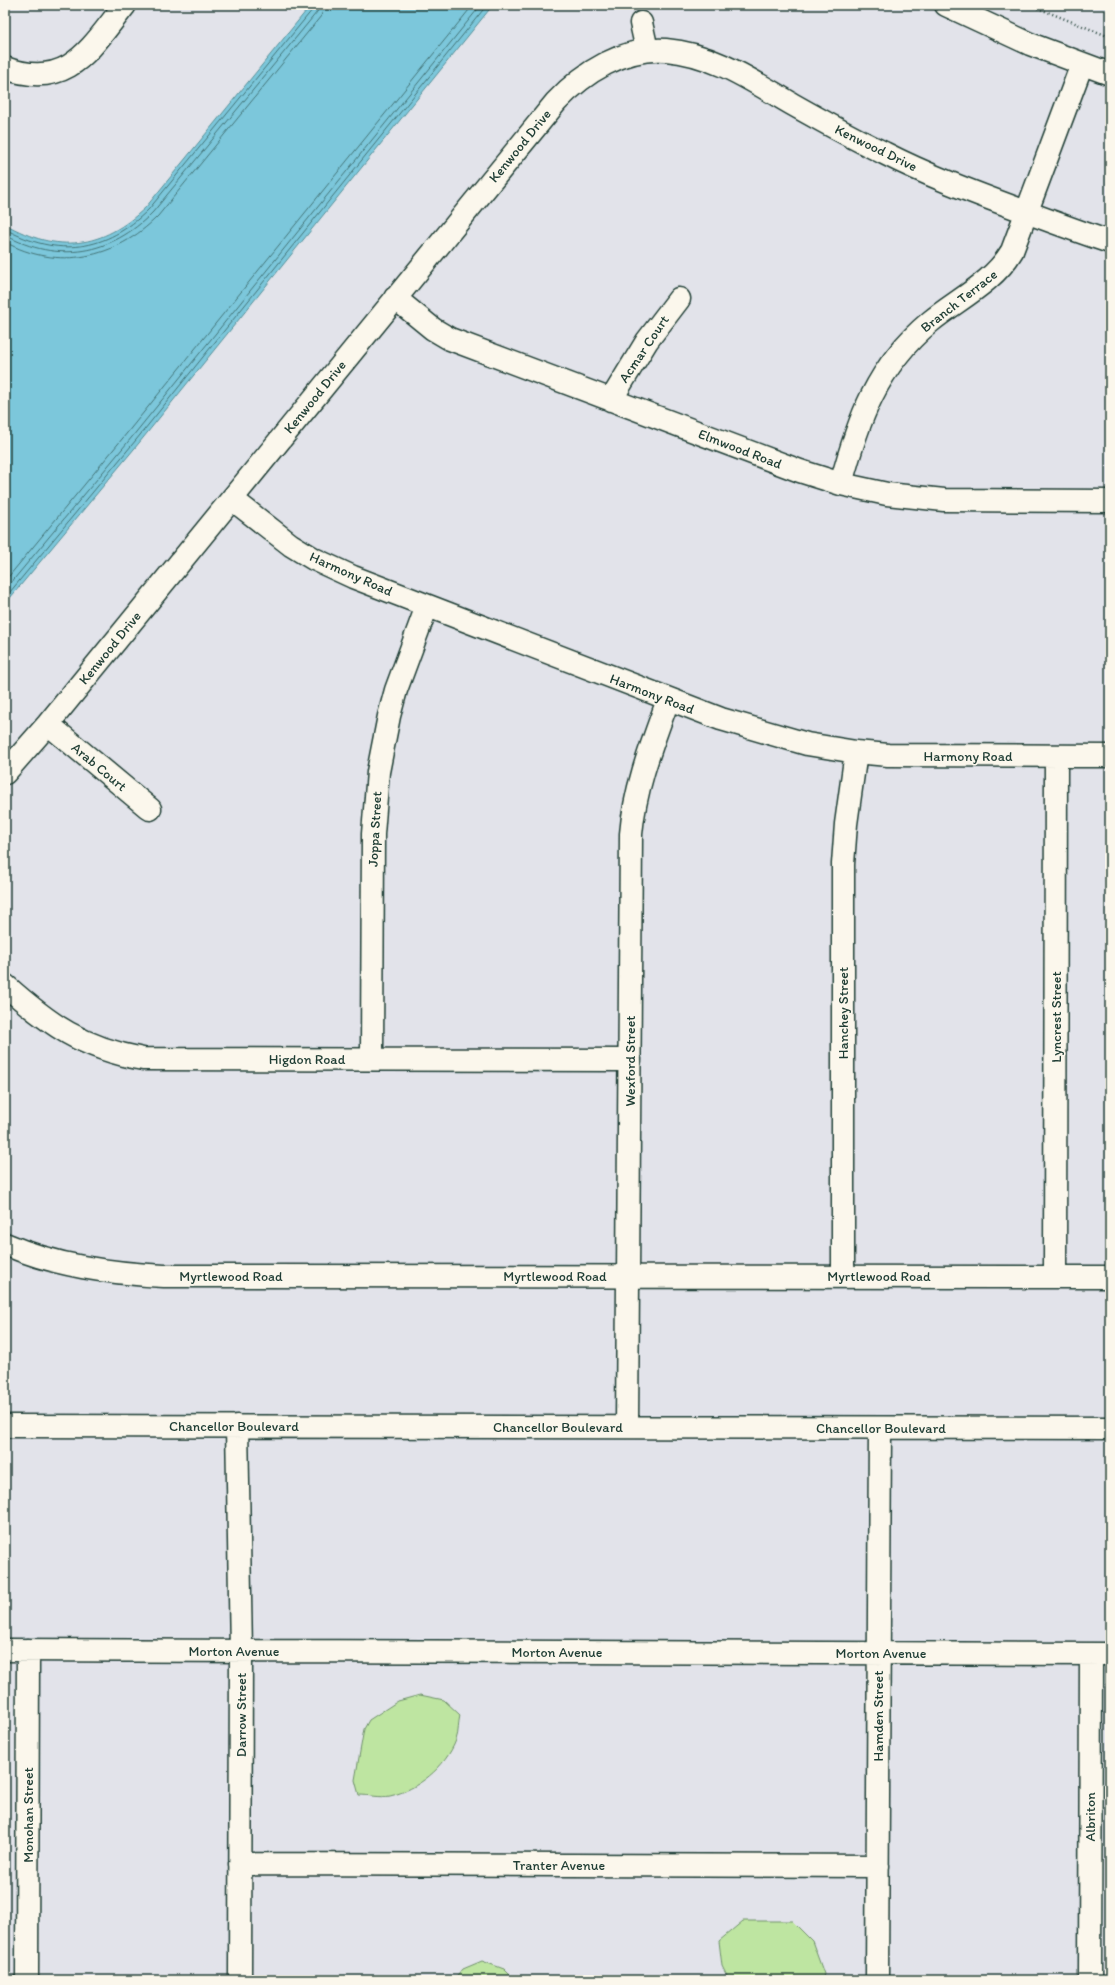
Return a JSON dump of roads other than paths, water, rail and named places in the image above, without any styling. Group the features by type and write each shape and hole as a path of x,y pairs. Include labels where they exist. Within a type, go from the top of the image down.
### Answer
{"street":[{"path":"5,68 17,73 36,75 52,73 71,66 82,58 125,5"},
{"path":"946,5 1030,44 1110,74"},
{"path":"641,23 647,50"},
{"name":"Kenwood Drive","path":"5,773 48,724 395,298 567,90 596,69 626,55 647,50 683,53 716,62 885,154 950,183 1110,242"},
{"name":"Branch Terrace","path":"841,484 860,418 877,384 886,370 917,333 1000,269 1012,251 1082,64"},
{"name":"Elmwood Road","path":"395,298 441,334 800,471 841,484 887,494 944,500 1110,501"},
{"name":"Acmar Court","path":"611,400 647,341 679,299"},
{"name":"Harmony Road","path":"232,499 291,545 314,559 353,577 668,700 769,734 807,744 856,752 917,756 1110,756"},
{"name":"Joppa Street","path":"372,1058 373,834 378,772 389,716 396,690 427,606"},
{"name":"Wexford Street","path":"627,1427 631,842 633,812 643,771 668,700"},
{"name":"Arab Court","path":"48,724 150,809"},
{"name":"Hanchey Street","path":"843,1276 843,864 846,824 856,752"},
{"name":"Lyncrest Street","path":"1055,1277 1056,756"},
{"name":"Higdon Road","path":"5,985 34,1011 60,1030 92,1046 123,1055 159,1060 372,1058 630,1060"},
{"name":"Myrtlewood Road","path":"5,1244 39,1256 92,1269 120,1274 164,1276 1110,1277"},
{"name":"Chancellor Boulevard","path":"5,1426 1110,1428"},
{"name":"Darrow Street","path":"237,1426 241,1651 240,1980"},
{"name":"Hamden Street","path":"877,1980 880,1428"},
{"name":"Morton Avenue","path":"5,1650 1100,1654"},
{"name":"Monohan Street","path":"27,1980 28,1650"},
{"name":"Albriton","path":"1090,1980 1100,1654"},
{"name":"Tranter Avenue","path":"240,1864 878,1866"}],"water":[{"path":"311,5 493,5 139,443 5,604 5,224 24,234 43,240 61,243 96,239 113,232 129,221 146,207"}]}
